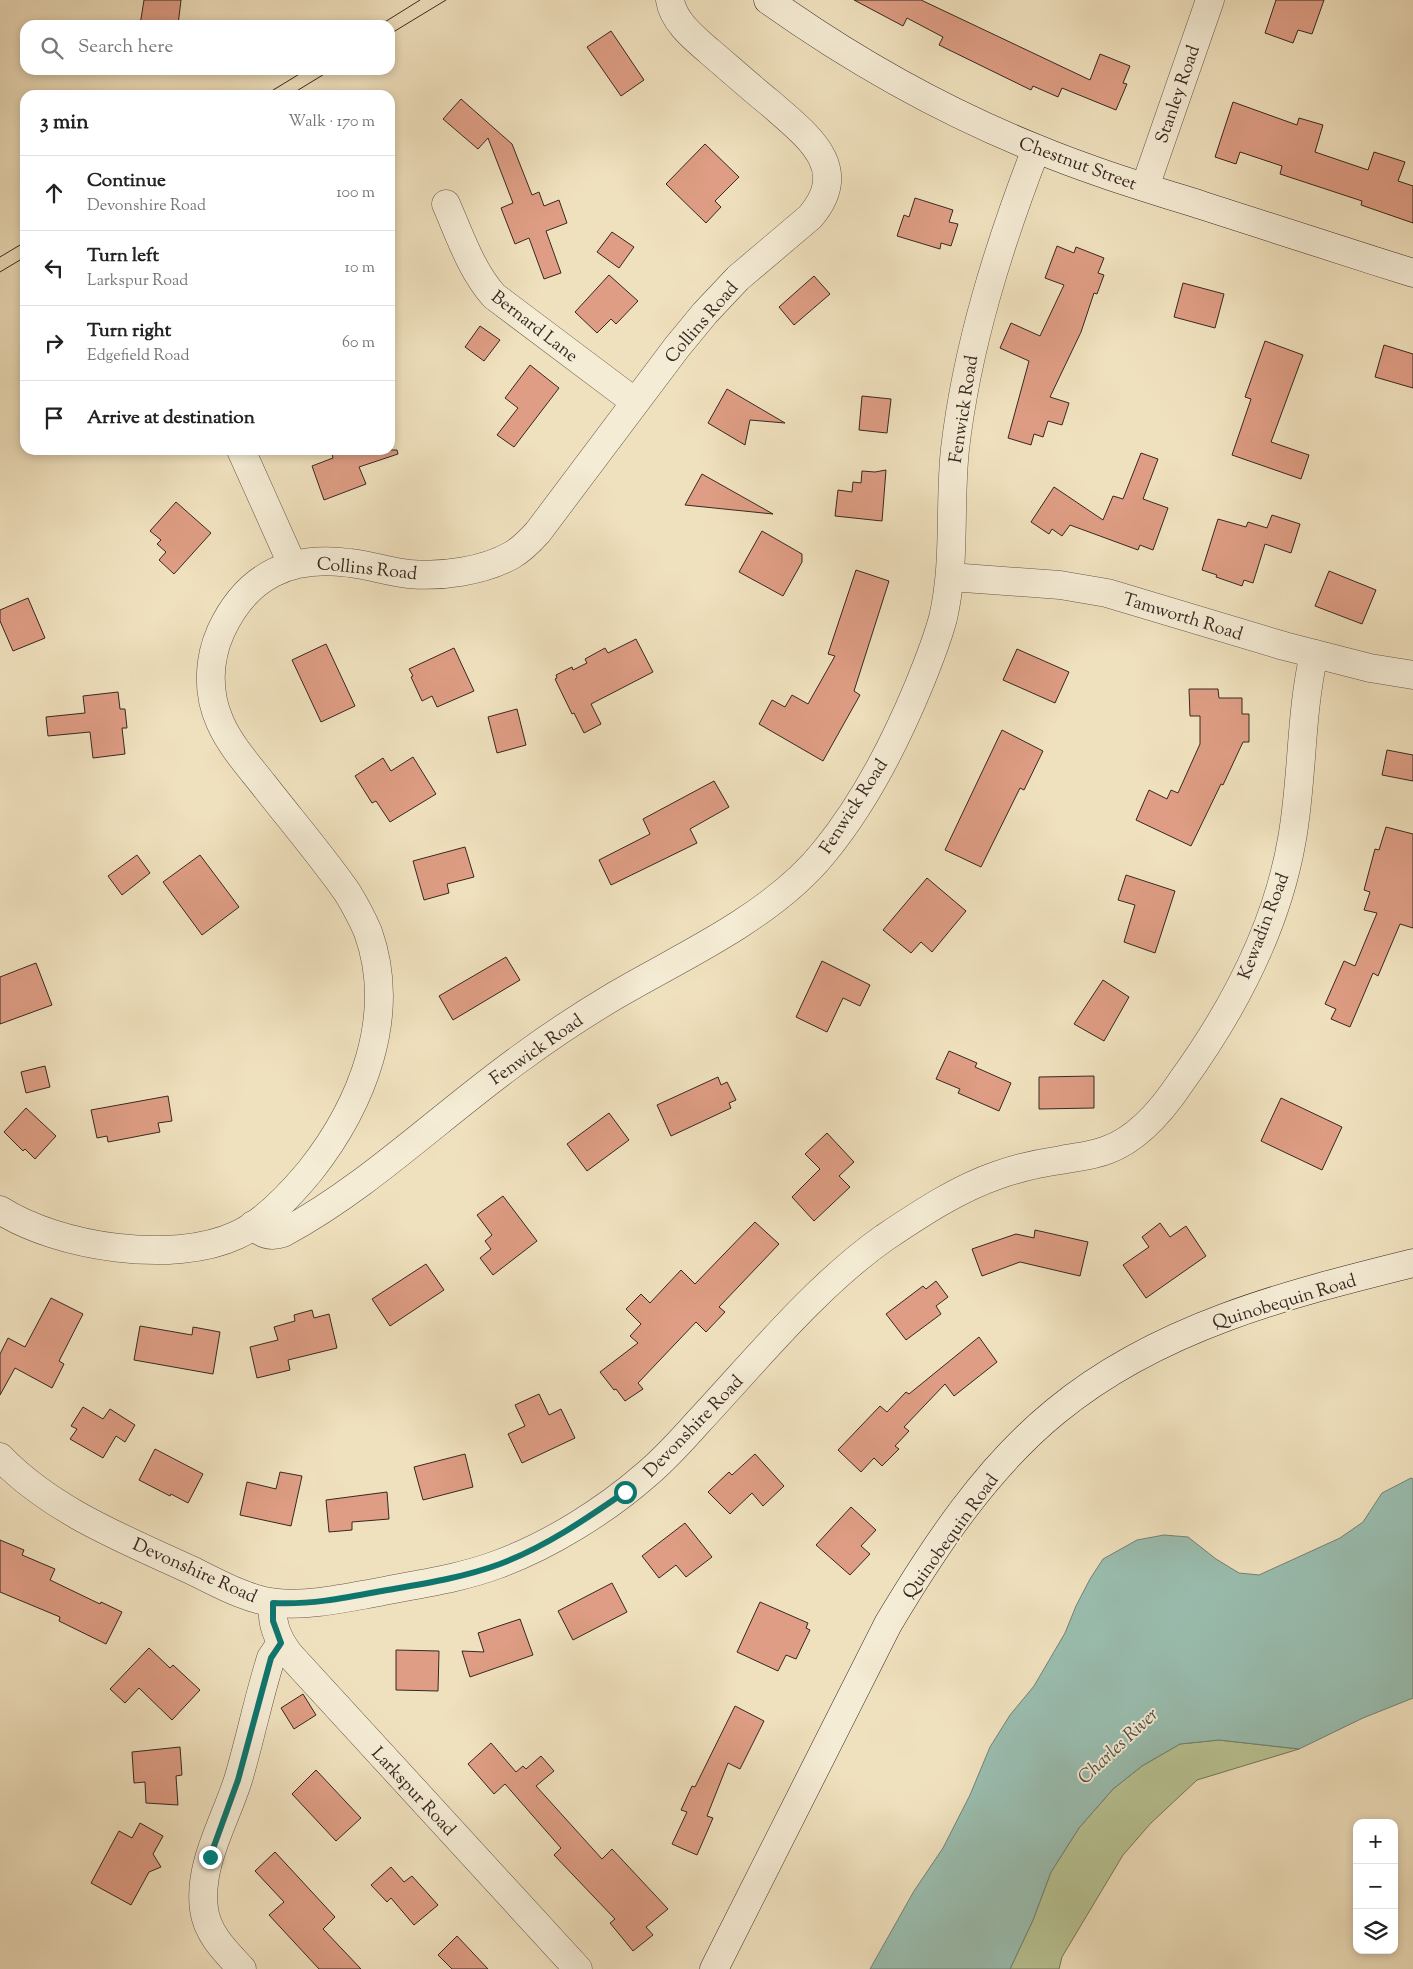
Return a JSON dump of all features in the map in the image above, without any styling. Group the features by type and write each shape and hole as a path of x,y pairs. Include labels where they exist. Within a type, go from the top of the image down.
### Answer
{"street":[{"name":"Collins Road","path":"0,1210 27,1223 65,1237 106,1246 148,1250 182,1248 220,1242 238,1235 253,1225 287,1197 331,1141 344,1120 364,1078 371,1057 377,1011 378,991 375,960 368,932 359,911 334,874 228,737 214,705 210,688 213,651 227,618 248,590 262,579 292,564 311,561 332,561 411,574 428,574 463,571 499,561 527,544 705,313 738,278 810,217 819,206 826,194 828,180 822,155 815,145 796,126 696,39 676,15 670,0"},
{"name":"Chestnut Street","path":"768,0 817,34 878,71 978,123 1036,149 1103,174 1413,273"},
{"name":"Stanley Road","path":"1145,187 1210,0"},
{"name":"Fenwick Road","path":"253,1225 262,1233 275,1235 290,1229 326,1208 373,1174 537,1046 618,994 740,924 783,893 824,852 858,803 901,725 934,646 942,619 950,577 952,479 966,378 1001,247 1036,149"},
{"name":"Bernard Lane","path":"446,204 474,269 494,296 635,402"},
{"path":"243,455 292,564"},
{"name":"Tamworth Road","path":"950,577 1060,585 1107,592 1314,654 1370,668 1413,675"},
{"name":"Kewadin Road","path":"1108,1150 1123,1142 1141,1128 1160,1110 1182,1082 1244,980 1258,949 1279,893 1292,840 1300,783 1306,689 1314,654"},
{"name":"Devonshire Road","path":"0,1456 45,1494 94,1525 258,1599 273,1603 294,1604 327,1601 451,1578 500,1564 552,1539 610,1502 661,1462 808,1304 851,1264 873,1246 924,1212 971,1186 996,1176 1039,1164 1088,1156 1108,1150"},
{"name":"Quinobequin Road","path":"714,1969 888,1624 964,1510 993,1474 1033,1432 1055,1412 1099,1379 1177,1336 1285,1297 1413,1263"},
{"name":"Larkspur Road","path":"273,1603 273,1621 281,1643 299,1666 578,1969"},
{"path":"242,1969 216,1939 208,1925 204,1911 203,1895 205,1876 238,1780 271,1658 281,1643"}],"green space":[{"path":"1219,1740 1299,1749 1197,1780 1151,1823 1123,1855 1062,1957 1059,1969 1010,1969 1033,1920 1051,1872 1079,1828 1113,1789 1142,1766 1180,1744"}],"water":[{"name":"Charles River","path":"1411,1478 1413,1479 1413,1698 1363,1718 1299,1749 1219,1740 1180,1744 1142,1766 1113,1789 1079,1828 1051,1872 1033,1920 1010,1969 870,1969 914,1891 943,1848 970,1795 990,1747 1010,1715 1034,1686 1065,1633 1076,1606 1103,1559 1137,1540 1164,1535 1188,1537 1216,1559 1239,1573 1259,1575 1340,1538 1363,1522 1382,1493"}],"building":[{"path":"144,0 181,0 179,20 141,20"},
{"path":"854,0 921,0 1090,80 1100,54 1130,66 1123,83 1127,84 1116,110 1062,88 1058,97 1033,86 1031,90 939,45 943,37 907,18 903,26"},
{"path":"1276,0 1324,0 1312,34 1298,30 1293,43 1265,33"},
{"path":"611,31 644,80 621,96 587,47"},
{"path":"461,99 512,144 532,195 539,192 544,206 559,200 567,223 546,231 561,273 544,279 529,238 515,244 501,208 513,203 488,138 478,149 443,119"},
{"path":"1233,102 1297,125 1299,118 1323,125 1315,152 1368,170 1374,152 1405,162 1398,181 1413,186 1413,223 1361,205 1362,201 1280,174 1282,166 1240,152 1236,164 1215,157"},
{"path":"705,144 739,177 715,201 721,207 706,223 666,184"},
{"path":"915,198 953,210 949,222 958,224 951,246 941,243 940,249 897,236 904,215 909,217"},
{"path":"612,232 634,247 619,268 597,252"},
{"path":"1057,246 1074,253 1076,247 1104,258 1098,273 1104,275 1097,294 1094,293 1081,332 1050,397 1069,403 1062,425 1048,421 1043,437 1034,434 1031,445 1008,438 1029,361 1000,348 1011,323 1040,336 1064,285 1045,278"},
{"path":"609,275 638,301 616,324 611,319 597,333 575,312"},
{"path":"814,276 830,294 794,325 779,307"},
{"path":"1183,283 1224,294 1215,328 1174,317"},
{"path":"480,326 500,340 484,361 465,347"},
{"path":"1265,341 1303,355 1271,442 1309,455 1301,479 1232,455 1251,399 1245,397"},
{"path":"1384,345 1413,354 1413,388 1375,377"},
{"path":"530,365 559,388 514,447 497,435 518,408 505,398"},
{"path":"727,389 785,423 750,420 745,445 708,423"},
{"path":"862,396 891,399 887,433 859,430"},
{"path":"1141,453 1158,459 1143,499 1168,508 1153,550 1140,545 1138,550 1070,525 1062,536 1052,529 1049,534 1031,522 1054,487 1103,520 1113,496 1123,499"},
{"path":"332,455 395,455 359,467 366,484 324,500 312,466 333,458"},
{"path":"886,470 882,521 835,516 838,490 852,492 853,482 861,483 862,471 875,472"},
{"path":"702,474 773,514 685,505"},
{"path":"176,502 211,533 174,574 159,560 166,552 157,544 161,540 150,531"},
{"path":"1272,515 1300,524 1291,553 1265,544 1253,583 1244,580 1242,586 1202,570 1218,519 1246,527 1248,522 1267,528"},
{"path":"762,531 802,554 802,562 783,596 739,572"},
{"path":"856,570 889,581 854,691 860,695 823,761 759,724 772,700 785,707 792,695 808,704 835,656 828,654"},
{"path":"1329,571 1376,590 1362,624 1315,606"},
{"path":"28,598 45,638 13,651 0,621 0,610"},
{"path":"636,639 653,672 591,704 601,724 584,733 574,713 572,714 555,679 557,678 556,675 572,667 573,670 587,663 585,659 605,648 608,653"},
{"path":"326,644 355,706 321,722 292,660"},
{"path":"454,648 474,691 437,707 432,696 422,701 409,669"},
{"path":"1017,649 1069,672 1055,703 1003,680"},
{"path":"1189,689 1218,689 1219,698 1242,698 1242,714 1249,714 1249,742 1243,742 1191,846 1136,820 1149,790 1167,799 1171,790 1178,793 1200,744 1200,716 1190,716"},
{"path":"118,692 120,709 125,709 127,728 122,728 125,754 93,758 90,732 48,736 46,717 85,713 83,696"},
{"path":"517,709 526,745 497,753 488,717"},
{"path":"1002,730 1043,751 1024,790 1020,788 981,867 945,850"},
{"path":"1387,750 1413,755 1413,781 1382,775"},
{"path":"413,757 436,794 390,822 376,801 372,803 355,776 383,758 391,771"},
{"path":"714,781 729,807 690,829 697,843 611,885 599,860 650,834 643,819"},
{"path":"1386,827 1413,834 1413,928 1400,924 1378,976 1373,973 1350,1027 1331,1019 1336,1009 1325,1004 1344,961 1355,966 1377,913 1364,910 1370,892 1364,890 1375,849 1379,850"},
{"path":"465,847 474,877 447,884 449,893 424,900 413,861"},
{"path":"137,855 150,873 122,895 108,876"},
{"path":"200,855 239,907 202,935 163,882"},
{"path":"1126,875 1175,891 1155,953 1124,942 1135,905 1118,900"},
{"path":"927,878 966,911 932,952 921,942 911,953 883,930"},
{"path":"506,957 520,980 453,1020 439,996"},
{"path":"822,961 870,985 860,1006 843,998 827,1032 796,1017"},
{"path":"36,963 52,1005 0,1024 0,977"},
{"path":"1103,980 1129,997 1104,1041 1074,1024"},
{"path":"949,1051 977,1063 975,1067 1011,1083 999,1111 958,1093 960,1089 936,1079"},
{"path":"45,1066 50,1087 26,1093 21,1072"},
{"path":"1094,1076 1094,1108 1039,1109 1039,1077"},
{"path":"718,1077 721,1085 727,1082 736,1100 729,1103 731,1108 671,1136 657,1105"},
{"path":"168,1096 172,1121 158,1123 160,1132 108,1142 107,1136 97,1138 91,1110"},
{"path":"1281,1098 1342,1127 1322,1170 1261,1141"},
{"path":"26,1108 56,1136 35,1159 25,1149 23,1151 4,1132"},
{"path":"609,1113 629,1140 587,1171 567,1144"},
{"path":"827,1133 854,1162 839,1176 850,1187 814,1221 792,1197 820,1169 805,1154"},
{"path":"503,1196 537,1241 493,1275 480,1258 491,1249 485,1241 492,1235 477,1215"},
{"path":"755,1222 779,1244 719,1307 725,1312 706,1332 696,1322 638,1383 643,1389 625,1401 600,1372 638,1343 630,1336 641,1324 626,1309 641,1294 650,1303 681,1270 695,1284"},
{"path":"1160,1223 1170,1237 1186,1226 1206,1256 1146,1298 1123,1265 1149,1247 1142,1237"},
{"path":"1035,1230 1088,1242 1080,1276 1020,1262 982,1276 972,1249 1016,1234 1034,1238"},
{"path":"426,1264 444,1290 390,1326 372,1299"},
{"path":"936,1281 948,1297 936,1306 941,1314 906,1340 886,1314 923,1286 926,1289"},
{"path":"51,1298 83,1314 59,1361 64,1364 52,1388 15,1368 0,1395 0,1354 8,1338 25,1347"},
{"path":"312,1310 314,1318 329,1314 337,1348 288,1360 290,1370 257,1378 250,1347 278,1340 274,1327 295,1321 294,1315"},
{"path":"140,1326 192,1335 193,1327 220,1332 213,1374 134,1360"},
{"path":"979,1337 997,1362 954,1396 945,1384 904,1427 909,1431 895,1446 899,1449 882,1466 874,1458 861,1472 838,1450 880,1406 887,1412 906,1392 909,1394"},
{"path":"539,1394 549,1415 561,1409 575,1438 522,1463 508,1434 525,1426 515,1405"},
{"path":"83,1407 103,1419 110,1409 135,1425 125,1442 116,1436 103,1458 70,1439 77,1429 71,1426"},
{"path":"155,1449 203,1474 188,1503 139,1480"},
{"path":"465,1454 473,1487 423,1500 414,1467"},
{"path":"755,1454 784,1486 763,1506 752,1493 730,1514 708,1492 729,1472 732,1475"},
{"path":"280,1472 302,1476 291,1526 240,1515 247,1482 276,1489"},
{"path":"387,1492 389,1519 352,1522 352,1530 329,1532 326,1500"},
{"path":"851,1507 876,1530 861,1546 870,1554 850,1575 816,1545"},
{"path":"685,1523 712,1557 686,1577 676,1565 659,1578 642,1556"},
{"path":"0,1540 24,1550 22,1555 55,1569 50,1580 100,1604 101,1602 122,1612 106,1644 59,1621 60,1617 0,1592"},
{"path":"612,1583 627,1612 573,1640 558,1611"},
{"path":"760,1602 808,1623 806,1628 810,1630 796,1659 786,1655 778,1671 737,1652"},
{"path":"520,1619 533,1655 470,1677 462,1651 484,1652 478,1633"},
{"path":"149,1648 170,1668 173,1665 200,1690 172,1720 139,1688 125,1703 110,1689"},
{"path":"396,1650 439,1651 438,1691 396,1690"},
{"path":"303,1694 316,1715 294,1729 281,1708"},
{"path":"735,1706 764,1721 740,1769 728,1763 707,1816 713,1818 697,1855 672,1844 687,1812 681,1810 692,1786 695,1787"},
{"path":"491,1743 516,1772 523,1766 526,1769 541,1756 554,1771 536,1786 602,1859 612,1849 668,1909 646,1927 653,1935 633,1951 610,1923 615,1919 554,1855 561,1848 505,1784 494,1794 468,1764"},
{"path":"180,1747 182,1775 176,1776 178,1805 146,1803 145,1782 134,1783 132,1752"},
{"path":"316,1770 361,1818 336,1841 292,1794"},
{"path":"140,1823 163,1836 153,1854 161,1867 149,1872 131,1905 91,1883 119,1831 132,1838"},
{"path":"275,1852 335,1917 323,1929 361,1969 319,1969 269,1915 284,1902 255,1871"},
{"path":"391,1867 404,1882 412,1876 438,1905 414,1925 391,1898 387,1902 371,1885"},
{"path":"457,1936 488,1969 452,1969 438,1955"}],"tram line":[{"path":"388,20 420,0"},
{"path":"395,31 446,0"},
{"path":"273,90 298,75"},
{"path":"298,90 323,75"},
{"path":"0,257 20,245"},
{"path":"0,272 20,260"}],"route":[{"path":"210,1857 238,1780 271,1658 281,1643 275,1631 273,1621 273,1603 294,1604 327,1601 475,1572 526,1553 580,1522 625,1492"}]}
